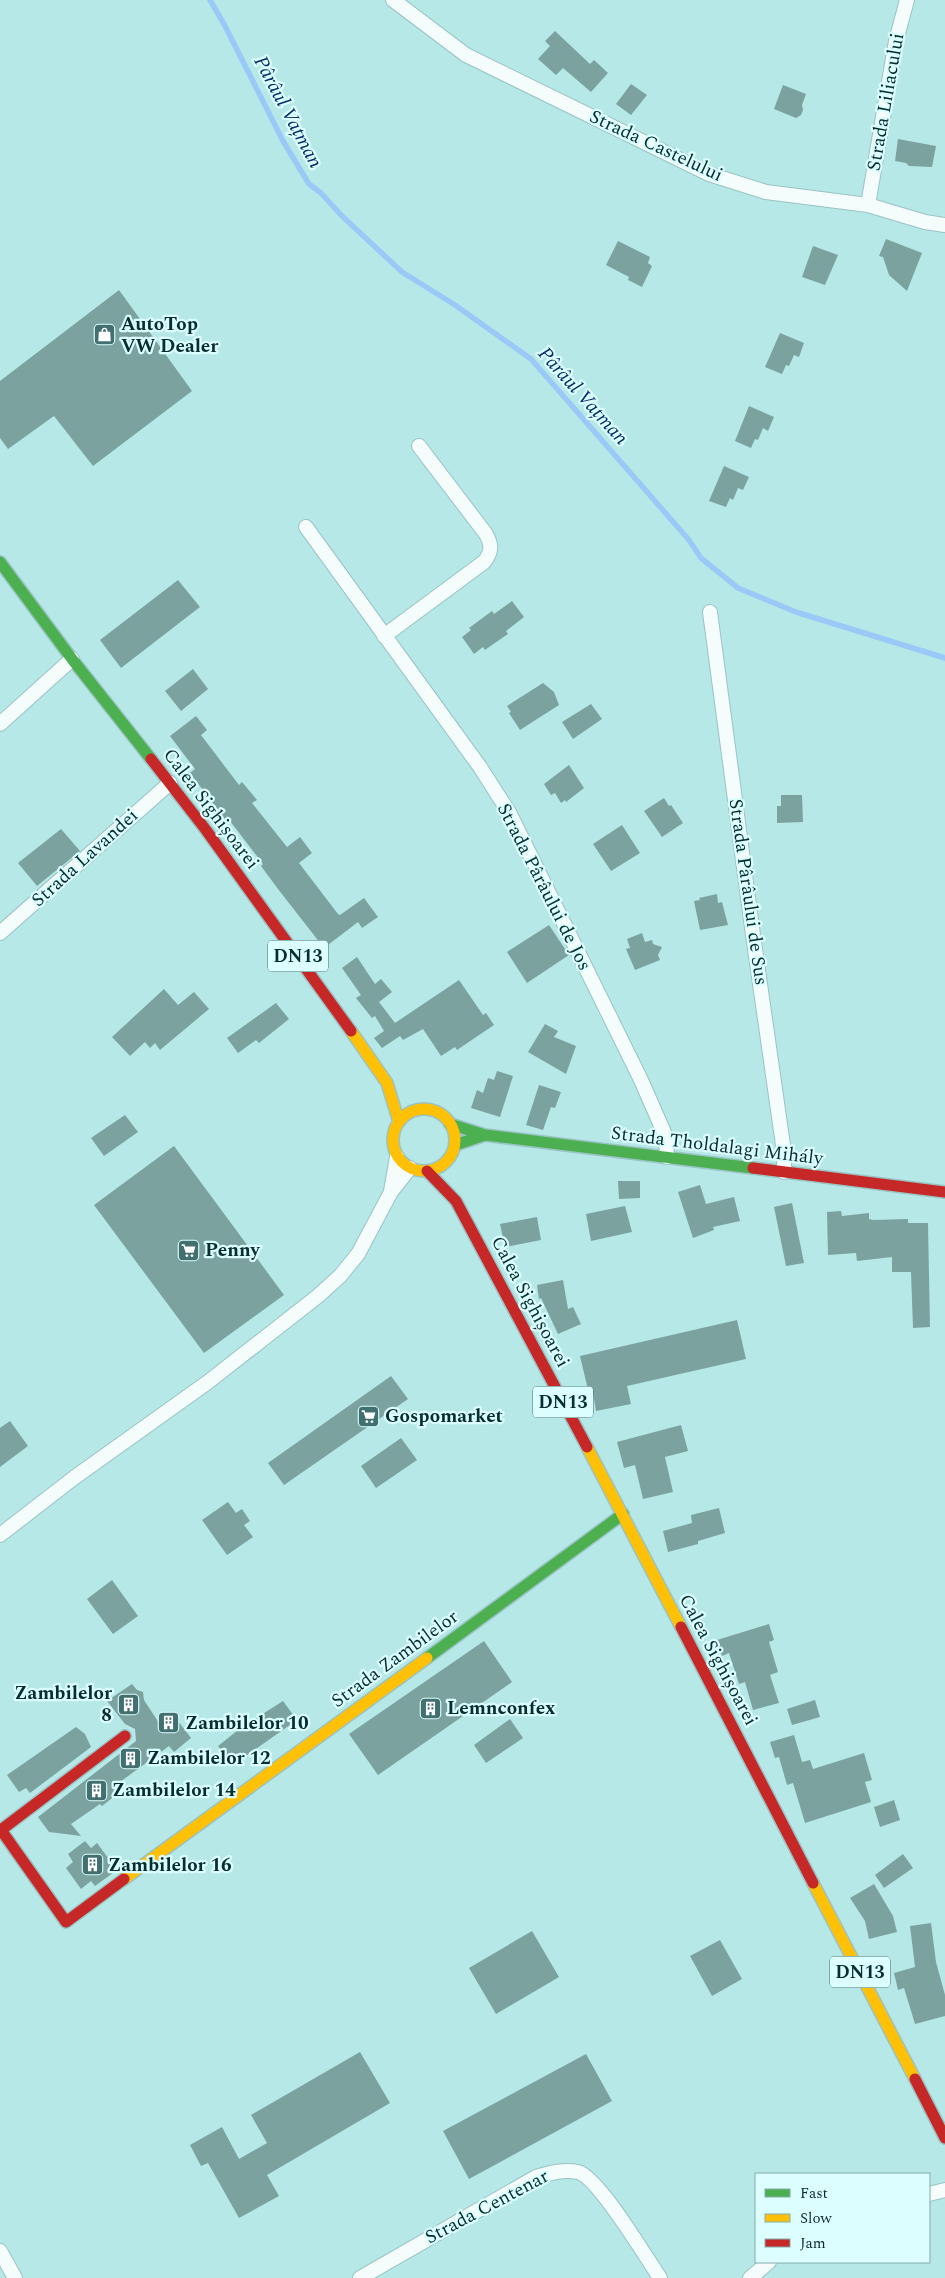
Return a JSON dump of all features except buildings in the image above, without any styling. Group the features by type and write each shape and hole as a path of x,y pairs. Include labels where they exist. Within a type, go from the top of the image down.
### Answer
{"main road":[{"name":"Calea Sighișoarei","path":"0,562 72,659 170,783 291,946 387,1083 420,1110"},
{"name":"Calea Sighișoarei","path":"387,1083 399,1122"},
{"path":"399,1122 408,1114 420,1110"},
{"name":"DN13","path":"420,1110 437,1113 450,1124"},
{"name":"DN13","path":"397,1157 393,1139 399,1122"},
{"name":"Strada Tholdalagi Mihály","path":"450,1124 485,1135 945,1192"},
{"path":"397,1157 410,1168 428,1171 439,1168 449,1159 455,1145 455,1134 450,1124"},
{"name":"Strada Tholdalagi Mihály","path":"455,1145 485,1135"},
{"name":"Calea Sighișoarei","path":"449,1159 456,1201"},
{"name":"Calea Sighișoarei","path":"428,1171 456,1201 623,1514 945,2138"},
{"name":"Strada Zambilelor","path":"125,1736 1,1830 66,1922 623,1514"}],"street":[{"name":"Strada Castelului","path":"393,0 466,55 709,174 766,192 868,205 925,222 945,225"},
{"name":"Strada Liliacului","path":"868,205 896,41 907,0"},
{"path":"384,636 484,562 490,554 491,542 486,534 419,446"},
{"name":"Strada Pârâului de Jos","path":"306,527 480,767 510,814 644,1088 666,1137 668,1157"},
{"name":"Strada Pârâului de Sus","path":"710,612 784,1152 784,1172"},
{"path":"0,724 72,659"},
{"name":"Strada Lavandei","path":"0,933 170,783"},
{"path":"391,1192 397,1157"},
{"path":"0,1535 208,1382 318,1296 340,1276 358,1254 391,1192 410,1168"},
{"name":"Strada Centenar","path":"360,2278 536,2177 557,2170 580,2172 596,2184 660,2278"},
{"path":"930,2194 945,2190"},
{"path":"0,2251 15,2278"},
{"path":"750,2278 768,2263"}],"waterway":[{"name":"Pârâul Vațman","path":"210,0 283,141 309,184 321,193 342,216 402,272 455,305 531,359 689,540 701,558 738,588 796,612 945,658"}],"traffic: fast":[{"path":"0,562 72,659 151,759"},
{"path":"450,1124 485,1135 753,1168"},
{"path":"455,1145 485,1135"},
{"path":"427,1658 623,1514"}],"traffic: slow":[{"path":"351,1031 387,1083 399,1122"},
{"path":"424,1109 441,1114 446,1118 450,1123 455,1140 450,1157 446,1162 441,1166 424,1171 407,1166 402,1162 398,1157 393,1140 398,1123 402,1118 407,1114 424,1109"},
{"path":"587,1447 681,1627"},
{"path":"124,1879 427,1658"},
{"path":"813,1883 915,2079"}],"traffic: jam":[{"path":"151,759 206,830 351,1031"},
{"path":"753,1168 945,1192"},
{"path":"427,1171 456,1201 587,1447"},
{"path":"681,1627 813,1883"},
{"path":"124,1879 66,1922 1,1830 125,1736"},
{"path":"915,2079 945,2138"}],"place":[{"name":"AutoTop VW Dealer","path":"105,335"},
{"name":"Penny","path":"189,1250"},
{"name":"Gospomarket","path":"369,1416"},
{"name":"Zambilelor 8","path":"128,1704"},
{"name":"Lemnconfex","path":"431,1708"},
{"name":"Zambilelor 10","path":"169,1723"},
{"name":"Zambilelor 12","path":"131,1758"},
{"name":"Zambilelor 14","path":"96,1790"},
{"name":"Zambilelor 16","path":"92,1865"}]}
